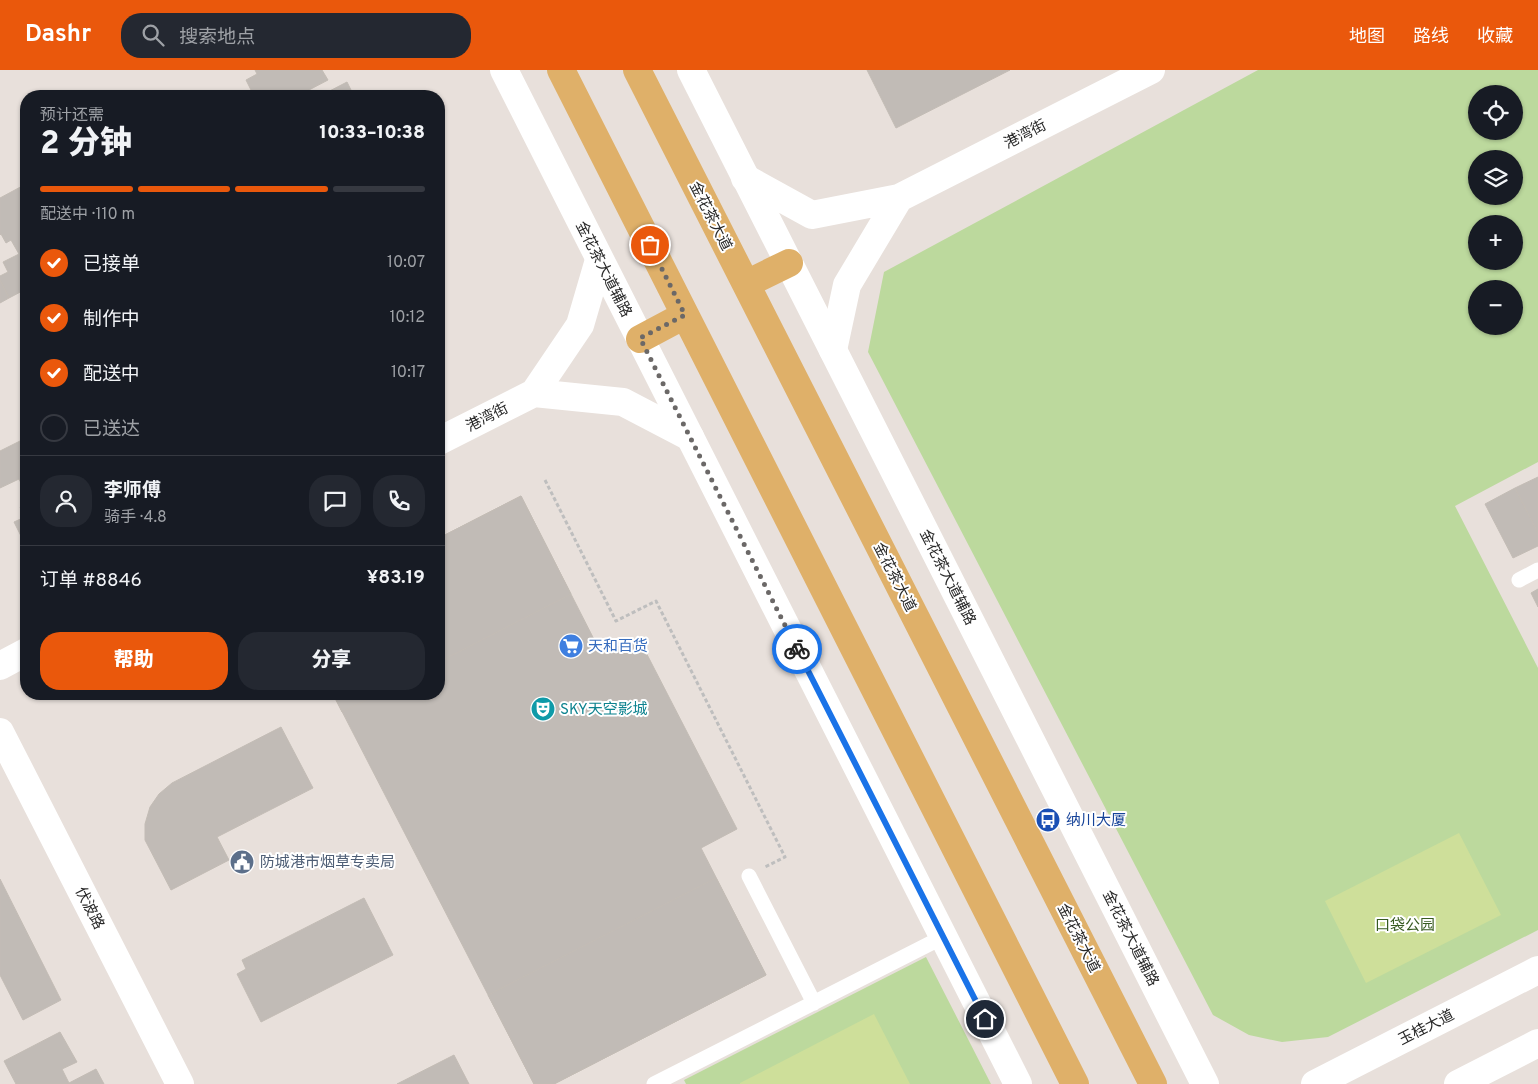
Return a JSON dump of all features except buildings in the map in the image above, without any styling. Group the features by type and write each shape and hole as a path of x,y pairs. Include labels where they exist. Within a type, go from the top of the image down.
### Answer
{"main road":[{"path":"561,70 1075,1084"},
{"name":"金花茶大道","path":"637,70 1153,1084"},
{"path":"746,284 789,262"},
{"path":"640,338 685,315"}],"street":[{"name":"金花茶大道辅路","path":"504,70 1018,1084"},
{"name":"金花茶大道辅路","path":"691,70 1205,1084"},
{"name":"港湾街","path":"745,178 812,215 899,198 1151,70"},
{"path":"833,350 846,285 899,198"},
{"path":"599,260 580,325 534,393 623,402 690,437"},
{"name":"港湾街","path":"445,439 534,393"},
{"path":"0,666 20,655"},
{"name":"伏波路","path":"0,732 180,1084"},
{"name":"玉桂大道","path":"1315,1084 1538,970"},
{"path":"1458,1084 1538,1043"}],"lane":[{"path":"1519,580 1538,570"},
{"path":"749,876 814,1003"},
{"path":"654,1084 943,937"}],"path":[{"path":"545,480 616,621 656,601 785,857 749,876"}],"green space":[{"name":"口袋公园","path":"1258,70 1538,70 1538,462 1455,506 1538,668 1538,930 1328,1037 1282,1042 1249,1035 1213,1015 868,352 884,272"},
{"name":"口袋公园","path":"1459,833 1501,915 1366,983 1325,901"},
{"path":"926,957 991,1084 686,1084 684,1080"},
{"path":"874,1014 910,1084 740,1084 740,1083"}],"way so far":[{"path":"650,245 685,315 640,338 797,649"}],"place":[{"name":"天和百货","path":"571,646"},
{"name":"SKY天空影城","path":"543,709"},
{"name":"纳川大厦","path":"1048,820"},
{"name":"防城港市烟草专卖局","path":"242,862"}],"route":[{"path":"797,649 985,1019"}]}
